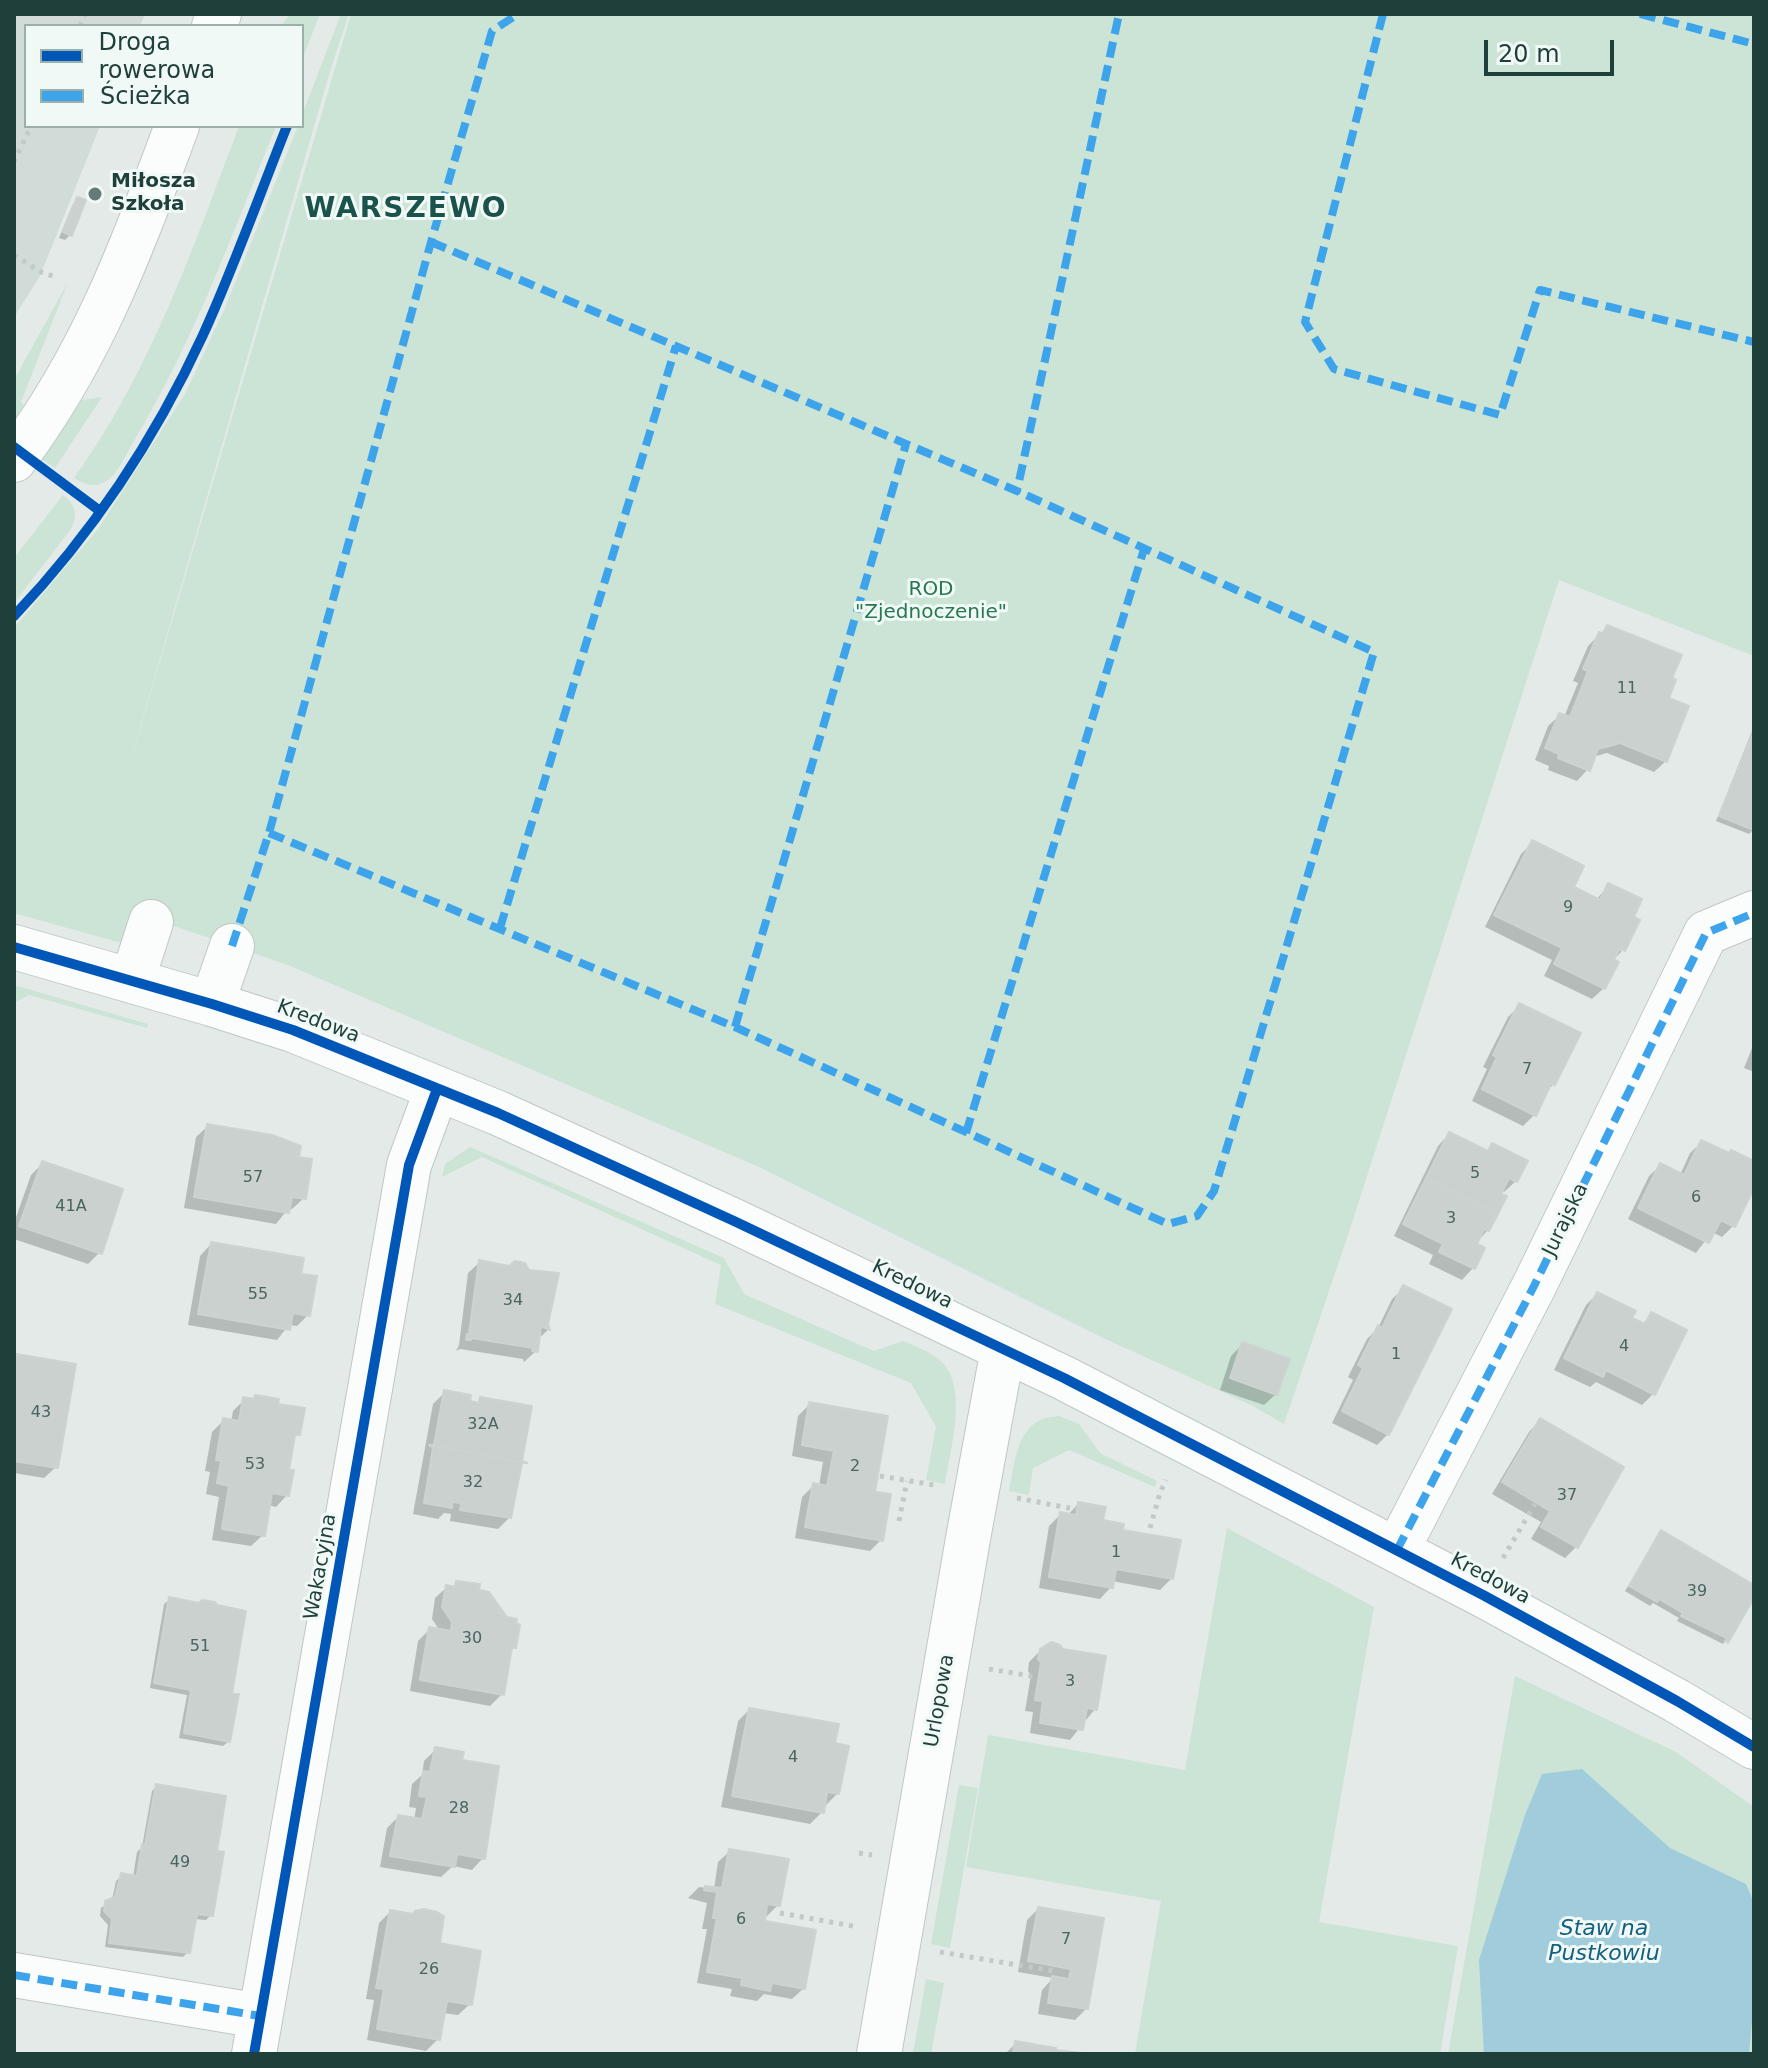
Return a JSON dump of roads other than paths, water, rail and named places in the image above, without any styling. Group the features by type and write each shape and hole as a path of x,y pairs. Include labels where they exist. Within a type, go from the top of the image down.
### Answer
{"street":[{"path":"14,460 65,386 110,301 176,128"},
{"name":"Jurajska","path":"1397,1550 1534,1286 1706,933 1754,913"},
{"path":"132,981 151,922"},
{"path":"212,1004 232,946"},
{"name":"Kredowa","path":"14,947 293,1030 498,1113 720,1215 1064,1378 1483,1595 1677,1701 1754,1747"},
{"name":"Wakacyjna","path":"14,1975 257,2035 409,1165 437,1089"},
{"name":"Urlopowa","path":"879,2054 1003,1349"}],"water":[{"name":"Staw na Pustkowiu","path":"1582,1769 1670,1848 1746,1884 1754,1903 1754,2000 1749,2054 1484,2054 1479,1960 1525,1815 1542,1774"}],"place":[{"name":"Miłosza Szkoła","path":"95,194"}],"district":[{"name":"WARSZEWO","path":"406,210"}],"park label":[{"name":"ROD \"Zjednoczenie\"","path":"931,602"}]}
